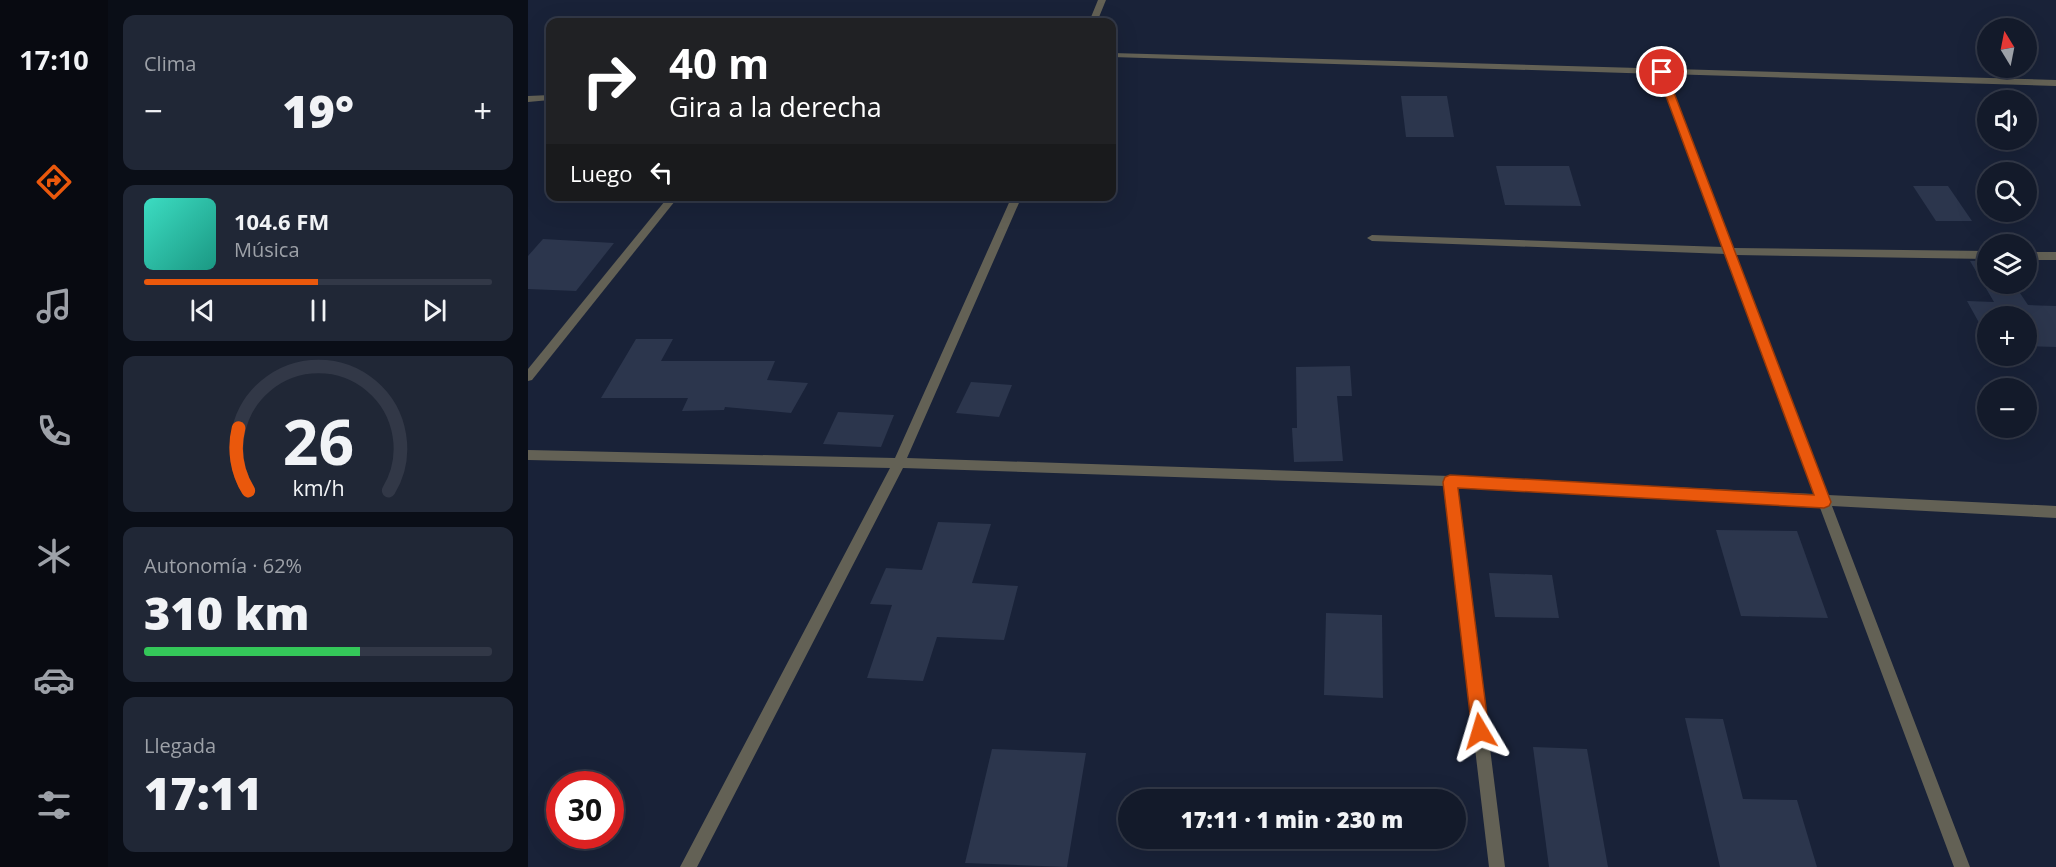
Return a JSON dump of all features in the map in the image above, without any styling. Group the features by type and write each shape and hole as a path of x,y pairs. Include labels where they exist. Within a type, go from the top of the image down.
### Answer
{"street":[{"path":"1095,18 1102,0"},
{"path":"1116,55 2056,83"},
{"path":"1662,72 1962,867"},
{"path":"528,99 546,98"},
{"path":"528,377 671,201"},
{"path":"688,867 899,463 1015,201"},
{"path":"1372,238 1729,251 1977,255"},
{"path":"2037,256 2056,256"},
{"path":"528,455 899,463 1450,482 2056,512"},
{"path":"1450,482 1497,867"}],"building":[{"path":"1401,96 1447,96 1454,137 1406,137"},
{"path":"1496,166 1569,166 1581,206 1505,205"},
{"path":"1913,186 1948,186 1972,221 1936,221"},
{"path":"543,239 614,243 576,291 528,289 528,256"},
{"path":"1970,261 1977,261 1977,273"},
{"path":"1989,294 2021,294 2028,305 2056,306 2056,347 2037,346 2037,306 1977,306 1977,319 1967,301 1994,302"},
{"path":"636,339 673,339 661,361 775,361 767,380 808,383 791,413 725,407 724,410 682,411 688,398 601,398"},
{"path":"1350,366 1352,396 1337,396 1343,461 1294,462 1292,428 1297,428 1296,367"},
{"path":"971,382 1012,385 999,417 956,413"},
{"path":"838,412 894,415 881,447 823,444"},
{"path":"938,522 991,524 972,583 1018,586 1004,640 937,637 923,681 867,678 892,605 870,604 886,568 922,570"},
{"path":"1716,530 1797,531 1828,618 1741,616"},
{"path":"1489,573 1552,575 1559,618 1495,617"},
{"path":"1326,613 1382,615 1383,698 1324,695"},
{"path":"1685,718 1723,719 1743,799 1797,800 1817,867 1720,867"},
{"path":"1533,747 1587,749 1608,867 1549,867"},
{"path":"992,749 1086,753 1067,867 965,863"}],"route":[{"path":"1480,731 1450,482 1824,502 1662,72"}]}
